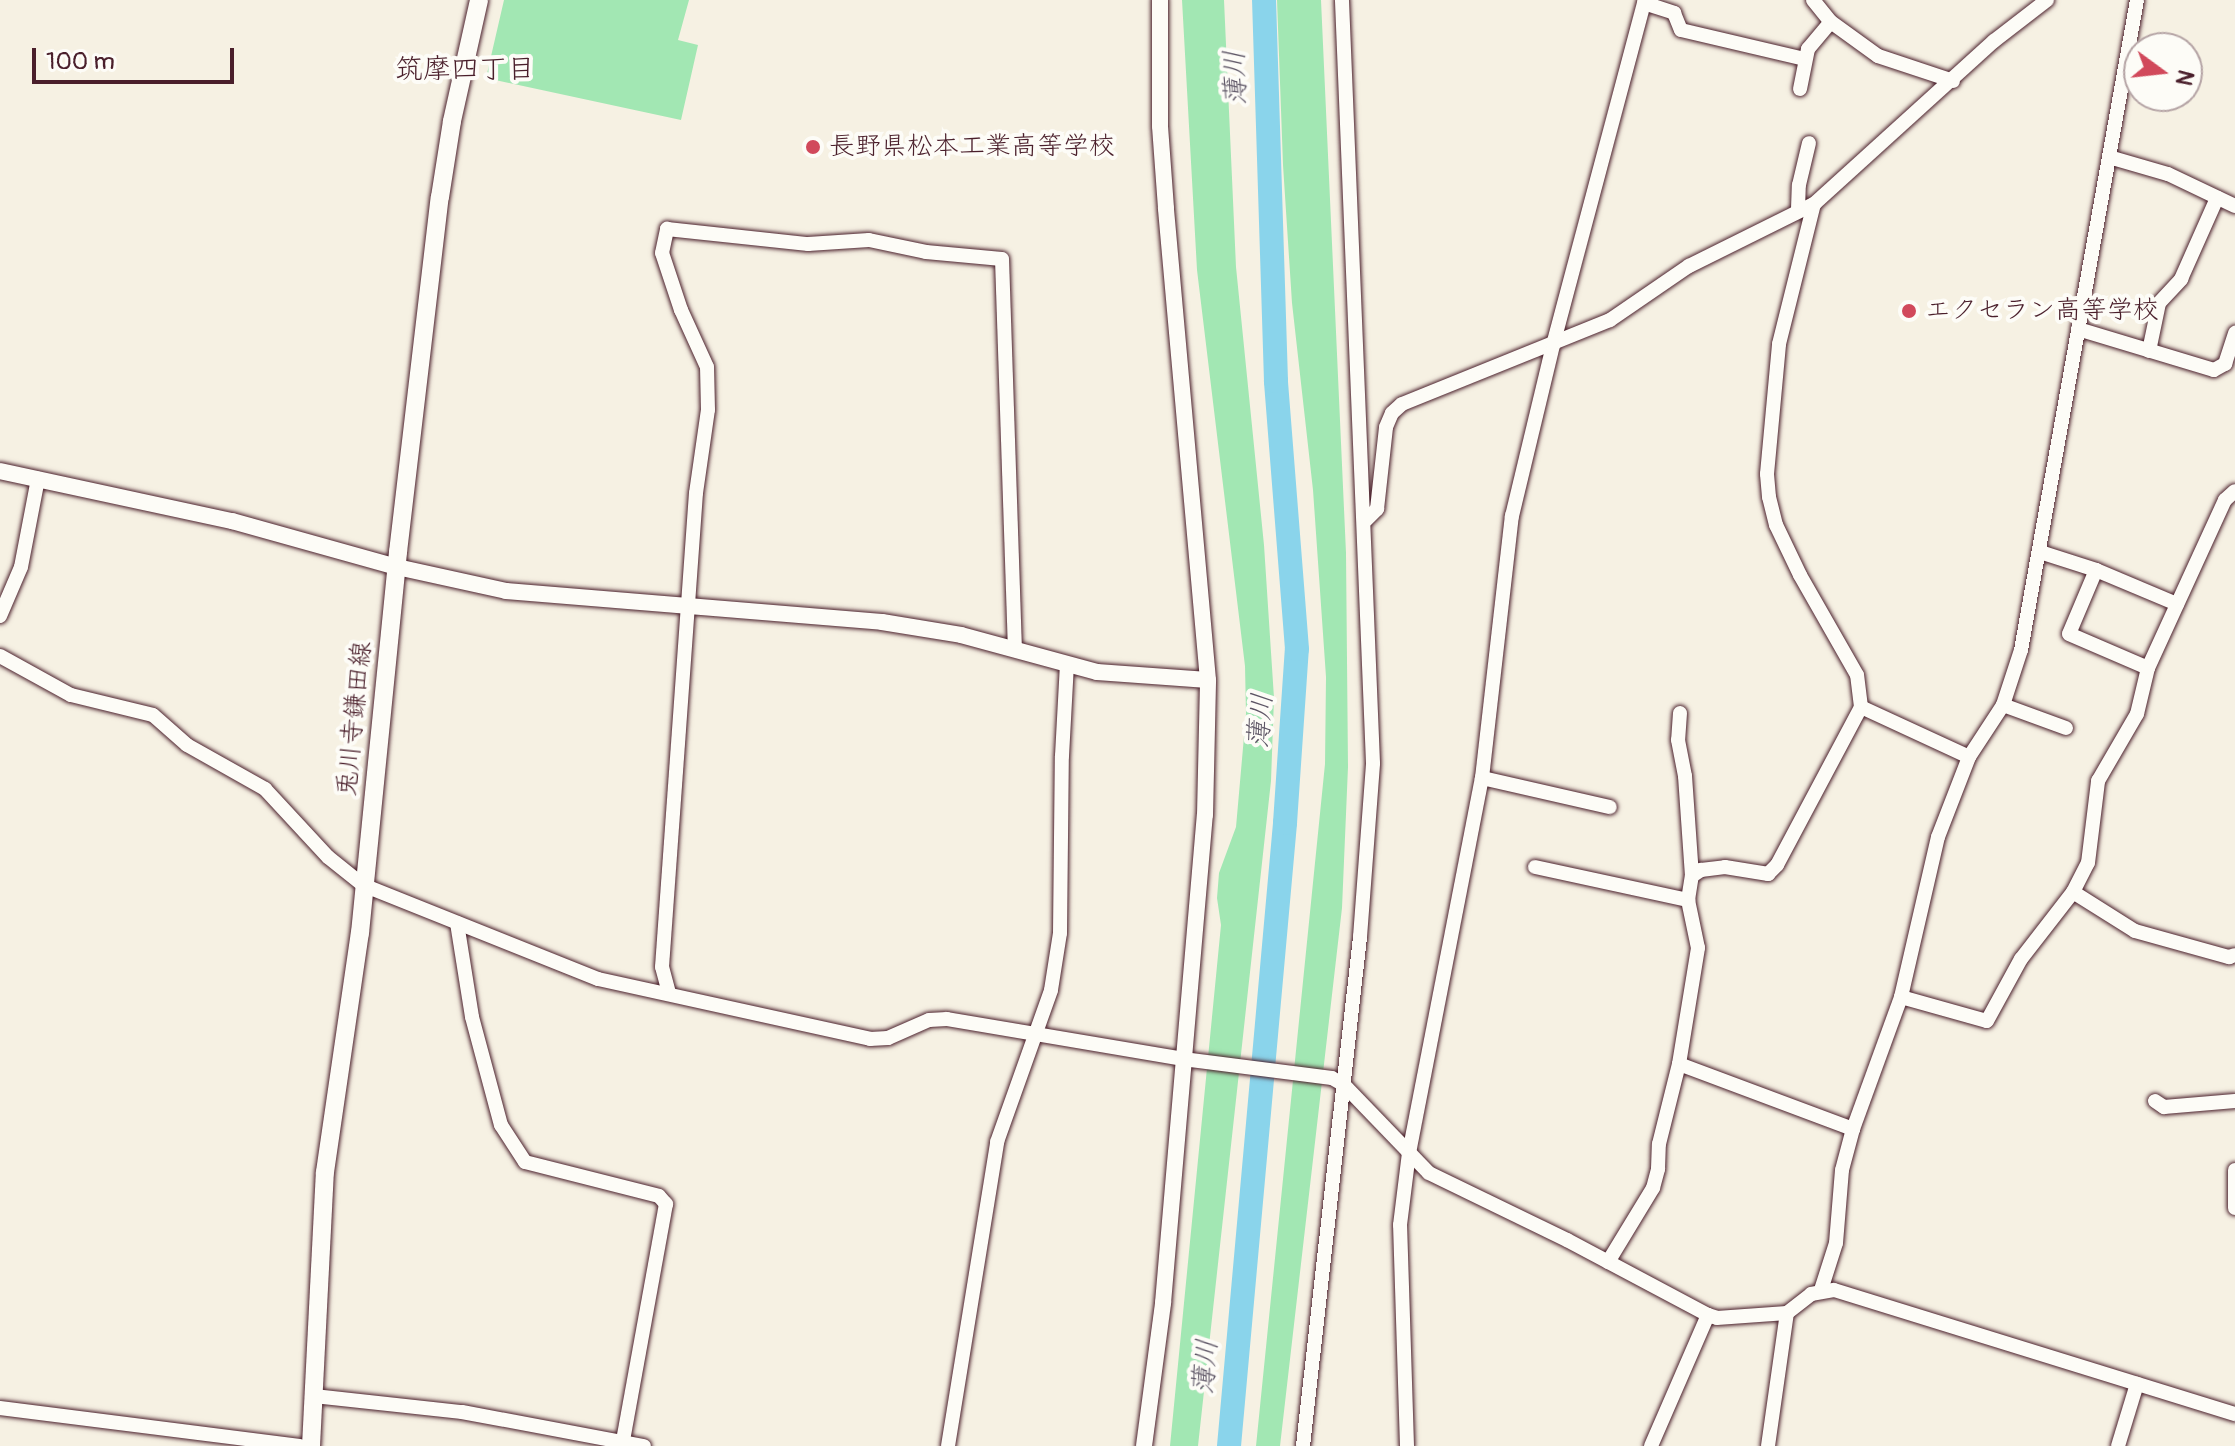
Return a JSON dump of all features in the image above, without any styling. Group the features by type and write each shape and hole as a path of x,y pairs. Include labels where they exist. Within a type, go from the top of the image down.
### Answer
{"main road":[{"name":"兎川寺鎌田線","path":"311,1446 325,1172 355,971 440,197 452,121 479,0"}],"street":[{"path":"1144,1446 1190,1060 1205,815 1208,680 1163,167 1160,0"},
{"path":"1303,1446 1373,763 1366,520 1342,0"},
{"path":"1813,0 1831,22 1878,56 1953,81"},
{"path":"1366,520 1377,509 1386,427 1392,413 1417,397 1610,320 1689,266 1798,209 1814,204 1994,41 2047,0"},
{"path":"1821,1290 1836,1243 1842,1170 1853,1129 1901,997 1938,837 1969,757 2003,705 2021,650 2137,0"},
{"path":"1407,1446 1400,1225 1409,1153 1482,778 1512,516 1553,345 1644,2 1674,13 1681,30 1805,59"},
{"path":"1800,89 1808,49 1831,22"},
{"path":"1798,209 1799,185 1809,143"},
{"path":"2109,157 2168,174 2235,206"},
{"path":"2149,351 2159,303 2181,279 2217,198"},
{"path":"1692,876 1701,870 1725,867 1768,874 1777,865 1861,707 1857,675 1800,575 1776,525 1769,497 1767,474 1779,344 1814,204"},
{"path":"669,993 662,967 696,493 708,410 707,367 662,253 667,229 808,244 869,240 926,252 1002,259 1015,649"},
{"path":"2078,329 2219,370 2225,364 2235,333"},
{"path":"0,471 267,530 397,567 506,591 882,622 1127,676 1208,680"},
{"path":"0,616 21,567 38,479"},
{"path":"1901,997 1987,1021 2021,959 2073,892 2088,863 2098,781 2137,714 2148,668 2225,500 2235,491"},
{"path":"2040,552 2096,570 2177,604"},
{"path":"2096,570 2069,634 2148,668"},
{"path":"0,656 71,695 153,715 187,745 265,789 328,857 363,885 598,979 870,1039 888,1038 929,1020 947,1019 1338,1082 1409,1153 1444,1183 1608,1262 1708,1315 1717,1318 1787,1313 1821,1290 1834,1290 2235,1414"},
{"path":"948,1446 997,1142 1051,990 1060,933 1062,756 1067,664"},
{"path":"2003,705 2066,728"},
{"path":"1861,707 1969,757"},
{"path":"1608,1262 1653,1188 1679,1064 1698,948 1688,900 1692,876 1685,776 1678,740 1680,713"},
{"path":"1482,778 1610,807"},
{"path":"1535,867 1688,900"},
{"path":"2073,892 2135,931 2235,955"},
{"path":"457,923 472,1017 501,1125 525,1162 659,1196 666,1204 623,1444"},
{"path":"1679,1064 1853,1129"},
{"path":"2155,1101 2164,1107 2235,1101"},
{"path":"2235,1170 2235,1208"},
{"path":"1768,1446 1787,1313"},
{"path":"1651,1446 1708,1315"},
{"path":"2118,1446 2137,1384"},
{"path":"314,1396 462,1412 644,1446"},
{"path":"0,1408 300,1446"}],"green space":[{"path":"504,0 689,0 678,40 698,45 681,120 486,78"},
{"path":"1182,0 1224,0 1236,267 1264,545 1274,698 1271,781 1198,1446 1170,1446 1221,925 1217,898 1219,873 1236,827 1246,714 1245,666 1197,270"},
{"path":"1277,0 1321,0 1346,553 1348,767 1342,908 1280,1446 1256,1446 1325,764 1326,677 1313,490 1292,303"}],"waterway":[{"name":"薄川","path":"1229,1446 1285,823 1297,649 1276,381 1264,0"}],"place":[{"name":"長野県松本工業高等学校","path":"813,147"},
{"name":"エクセラン高等学校","path":"1909,311"}],"district":[{"name":"筑摩四丁目","path":"465,70"}]}
